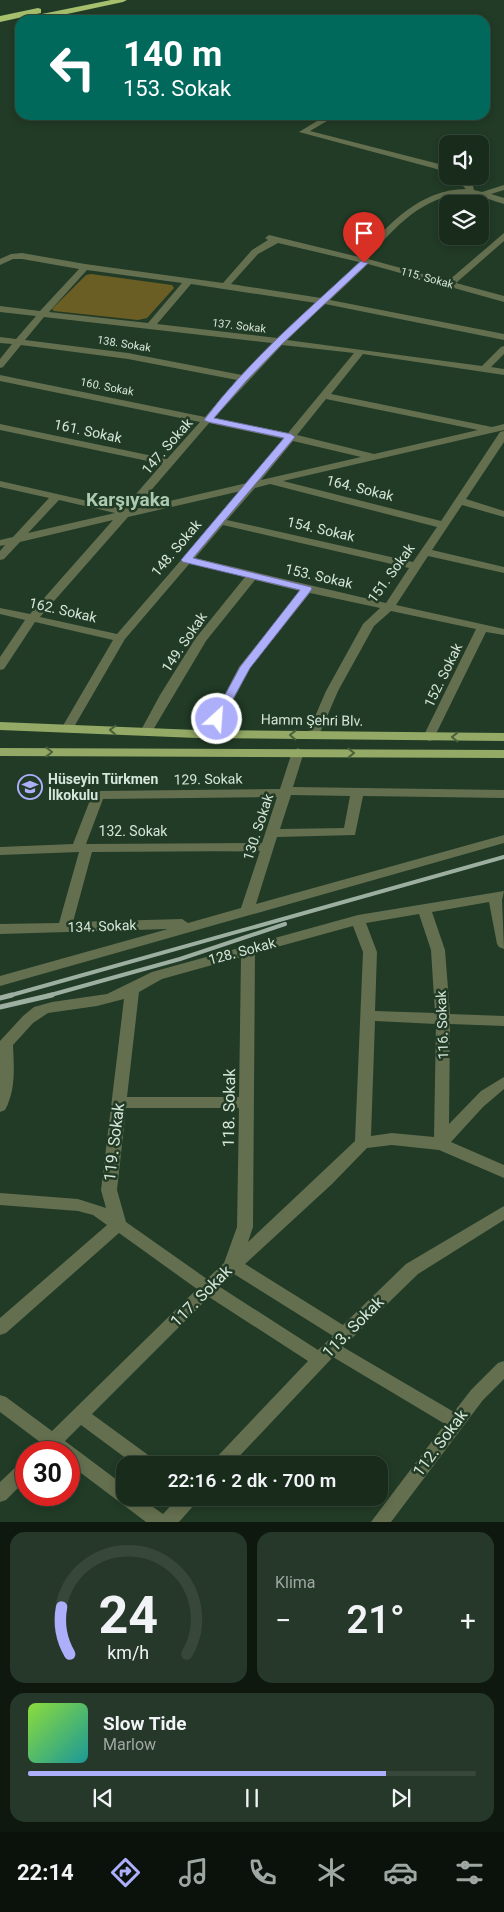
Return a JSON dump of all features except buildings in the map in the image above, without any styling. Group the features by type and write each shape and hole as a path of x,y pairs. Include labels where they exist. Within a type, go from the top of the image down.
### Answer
{"highway":[{"path":"20,15 94,0"},
{"path":"51,15 123,0"},
{"path":"0,19 15,16"},
{"path":"0,26 15,23"}],"main road":[{"name":"Hamm Şehri Blv.","path":"0,726 210,734 504,738"},
{"path":"0,752 504,754"}],"street":[{"path":"324,120 303,132 439,167"},
{"path":"466,185 470,188 470,192 481,195 504,187"},
{"name":"147. Sokak","path":"0,666 32,618 244,378 279,342 364,263 363,258 407,214 434,197 451,193 470,192"},
{"path":"489,197 504,201"},
{"name":"115. Sokak","path":"262,236 504,299"},
{"path":"449,284 504,236"},
{"path":"225,286 259,248 268,242 278,240"},
{"path":"0,262 11,257 22,256 85,267 225,286 322,301 504,337"},
{"path":"0,365 42,314 85,267"},
{"path":"150,327 188,282"},
{"name":"137. Sokak","path":"0,309 361,351 504,372"},
{"name":"138. Sokak","path":"0,340 128,356 244,378"},
{"path":"485,368 504,349"},
{"name":"148. Sokak","path":"67,728 120,638 252,484 361,351"},
{"name":"160. Sokak","path":"0,378 291,437 373,457"},
{"path":"324,396 492,430"},
{"name":"161. Sokak","path":"0,427 170,463"},
{"path":"0,543 127,512 504,427"},
{"name":"151. Sokak","path":"313,735 332,691 369,624 389,607 504,434"},
{"name":"164. Sokak","path":"268,480 444,525"},
{"path":"0,484 127,512"},
{"path":"0,557 56,496"},
{"path":"460,501 504,514"},
{"name":"154. Sokak","path":"219,521 416,566"},
{"path":"426,552 504,570"},
{"name":"153. Sokak","path":"186,560 307,589 504,632"},
{"name":"149. Sokak","path":"146,732 166,695 201,639 254,575"},
{"path":"210,734 245,667 307,589"},
{"name":"162. Sokak","path":"0,611 120,638"},
{"name":"152. Sokak","path":"430,737 483,627"},
{"name":"130. Sokak","path":"247,910 298,752"},
{"path":"285,792 504,794"},
{"name":"129. Sokak","path":"82,848 98,795 285,792"},
{"path":"272,832 350,832 357,792"},
{"path":"0,980 504,839"},
{"name":"132. Sokak","path":"0,851 82,848 267,847"},
{"path":"65,927 82,848"},
{"path":"499,896 504,944"},
{"name":"128. Sokak","path":"3,1046 19,1028 40,1010 104,1000 132,990 157,975 358,920 499,896"},
{"name":"116. Sokak","path":"424,909 438,950 443,1018 441,1144"},
{"path":"358,920 370,952 362,1143 392,1139 441,1144 504,1172"},
{"name":"134. Sokak","path":"0,929 203,923"},
{"name":"118. Sokak","path":"232,1264 245,1228 248,949"},
{"name":"119. Sokak","path":"119,1224 109,1190 132,990"},
{"path":"367,1016 504,1021"},
{"path":"0,1106 7,1080 3,1046"},
{"path":"441,1144 469,1110 490,1091 504,1082"},
{"path":"119,1102 246,1103"},
{"name":"117. Sokak","path":"54,1441 232,1264 326,1180 362,1143"},
{"path":"0,1199 78,1205 98,1210 208,1288 326,1354 456,1422"},
{"name":"113. Sokak","path":"229,1456 326,1354 412,1269 504,1212"},
{"path":"0,1328 119,1224"},
{"path":"232,1264 345,1335"},
{"name":"112. Sokak","path":"380,1522 477,1394 504,1368"},
{"path":"0,1402 42,1441"},
{"path":"81,1415 136,1456"},
{"path":"80,1462 116,1489"},
{"path":"0,1494 15,1479"},
{"path":"144,1506 171,1520 182,1506"}],"shaded area":[{"path":"91,274 172,285 174,288 147,318 138,320 54,311 52,309 86,275"}],"railway":[{"path":"8,996 504,857"},
{"path":"47,996 180,959 285,924"},
{"path":"8,996 12,995"},
{"path":"0,1007 52,995"},
{"path":"0,998 8,996"}],"place":[{"name":"Hüseyin Türkmen İlkokulu","path":"30,787"}],"district":[{"name":"Karşıyaka","path":"128,499"}],"route":[{"path":"217,719 245,667 266,638 307,589 186,560 291,437 208,420 244,378 279,342 364,263"}]}
